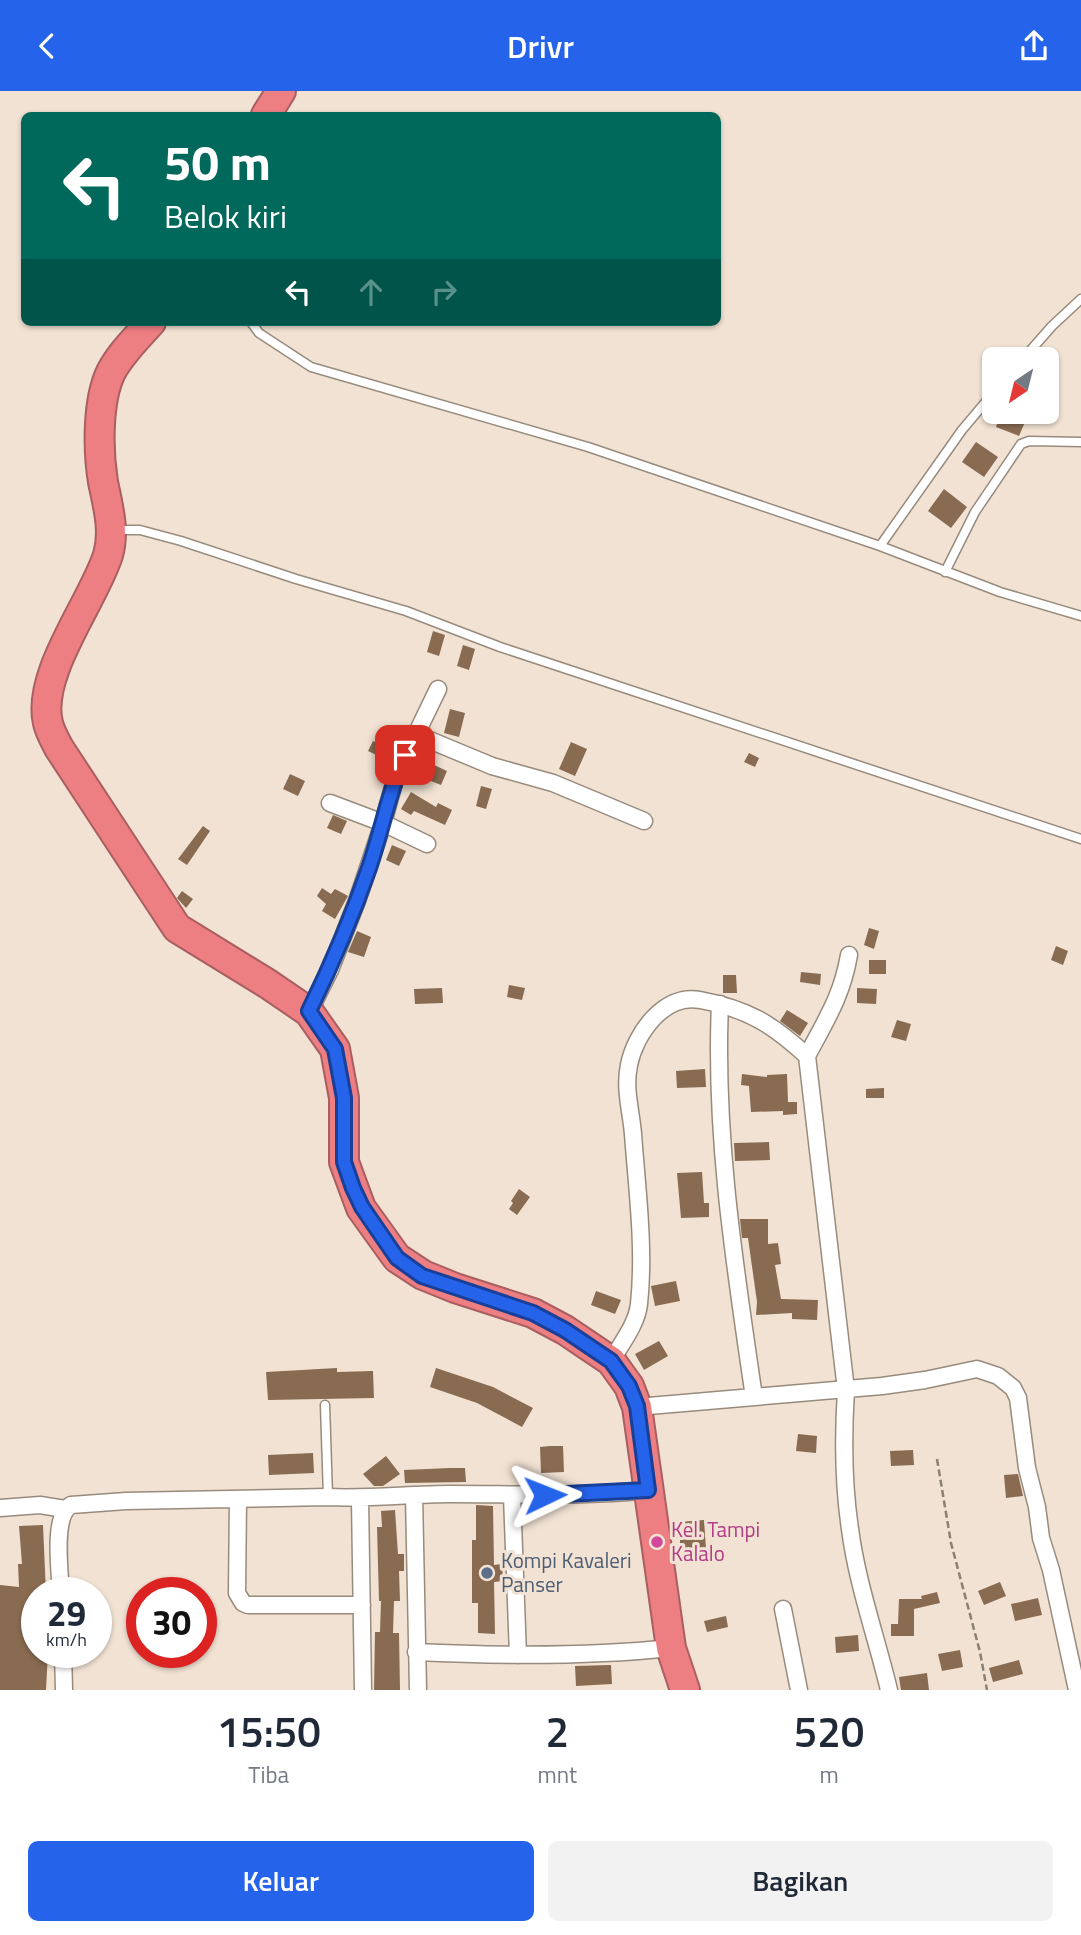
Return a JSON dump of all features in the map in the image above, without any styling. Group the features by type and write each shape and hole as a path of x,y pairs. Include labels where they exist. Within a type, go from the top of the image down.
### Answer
{"highway":[{"path":"268,112 281,91"},
{"path":"147,326 123,353 110,373 105,392 100,421 101,463 111,530 108,554 66,643 48,691 48,724 59,748 177,928 309,1011 335,1049 344,1098 344,1162 362,1207 397,1258 422,1276 533,1313 565,1330 611,1361 629,1386 637,1406 671,1648 685,1690"}],"street":[{"path":"309,1011 348,927 396,776 438,689"},
{"path":"415,734 492,766 553,783 644,821"},
{"path":"330,803 383,823 427,844"},
{"path":"849,955 838,999 807,1056 846,1390 843,1433 850,1529 889,1690"},
{"path":"611,1361 630,1330 639,1307 640,1249 636,1171 626,1092 634,1049 647,1025 664,1008 681,1000 694,999 720,1004 760,1018 807,1056"},
{"path":"720,1004 719,1105 733,1258 754,1397"},
{"path":"637,1406 846,1390 925,1380 977,1369 998,1376 1013,1388 1017,1398 1041,1538 1051,1570 1077,1690"},
{"path":"61,1577 59,1523 65,1509 71,1505 126,1501 328,1497 360,1499 414,1495 512,1496 648,1490"},
{"path":"414,1495 418,1690"},
{"path":"512,1496 518,1655"},
{"path":"238,1499 237,1593 243,1603 362,1605"},
{"path":"360,1499 363,1690"},
{"path":"0,1507 40,1505 65,1509"},
{"path":"783,1609 799,1690"},
{"path":"416,1652 518,1655 625,1653 671,1648"},
{"path":"63,1668 64,1690"}],"lane":[{"path":"1034,347 1081,299"},
{"path":"254,326 259,333 311,367 588,447 880,546 1000,591 1081,616"},
{"path":"880,546 962,430 982,406"},
{"path":"945,572 975,512 1020,444 1029,441 1081,442"},
{"path":"111,530 139,530 181,541 296,579 406,611 512,652 1081,839"},
{"path":"326,1405 328,1497"}],"path":[{"path":"937,1459 951,1543 980,1652 987,1690"}],"building":[{"path":"997,424 1024,424 1019,436 996,427"},
{"path":"976,442 998,457 984,477 962,462"},
{"path":"944,489 967,507 951,528 928,511"},
{"path":"433,631 445,635 439,656 427,652"},
{"path":"463,645 475,649 469,670 457,666"},
{"path":"450,709 465,713 459,737 444,733"},
{"path":"373,741 390,749 385,759 368,751"},
{"path":"571,742 587,749 575,776 559,769"},
{"path":"749,753 759,758 755,767 744,762"},
{"path":"417,757 447,771 441,785 408,775"},
{"path":"290,774 305,781 298,796 283,789"},
{"path":"481,786 492,789 486,809 476,806"},
{"path":"411,792 436,807 438,803 452,810 445,825 414,811 411,815 401,809"},
{"path":"333,815 347,821 341,834 327,828"},
{"path":"203,826 210,831 187,865 178,859"},
{"path":"392,845 406,851 399,866 386,860"},
{"path":"322,888 331,894 335,889 348,896 335,919 322,911 326,904 317,896"},
{"path":"182,891 193,899 186,908 177,898"},
{"path":"869,928 879,931 874,949 864,945"},
{"path":"357,931 371,937 364,957 348,952"},
{"path":"1056,946 1068,951 1063,965 1051,960"},
{"path":"869,960 886,960 886,974 869,974"},
{"path":"801,972 821,974 820,985 800,982"},
{"path":"723,975 736,975 737,993 723,993"},
{"path":"509,985 525,988 522,1000 507,997"},
{"path":"442,988 443,1003 415,1004 414,989"},
{"path":"857,988 877,989 876,1004 857,1003"},
{"path":"787,1010 808,1023 800,1036 780,1021"},
{"path":"897,1020 911,1024 906,1041 891,1037"},
{"path":"705,1069 706,1087 677,1088 676,1071"},
{"path":"742,1074 767,1077 787,1074 788,1102 797,1102 797,1114 783,1115 783,1111 751,1112 749,1086 741,1085"},
{"path":"884,1088 884,1098 866,1098 866,1089"},
{"path":"769,1142 770,1160 735,1161 734,1143"},
{"path":"702,1172 704,1203 709,1203 709,1217 681,1218 677,1173"},
{"path":"519,1189 530,1197 517,1215 509,1209"},
{"path":"740,1219 768,1219 768,1244 778,1243 781,1264 775,1265 781,1299 818,1300 817,1320 792,1319 792,1313 756,1315 757,1302 748,1238 742,1238"},
{"path":"676,1281 680,1301 655,1306 651,1286"},
{"path":"596,1291 621,1300 615,1314 591,1305"},
{"path":"659,1341 668,1356 644,1370 635,1354"},
{"path":"337,1368 337,1372 373,1371 374,1398 268,1400 266,1372"},
{"path":"436,1368 493,1387 533,1408 522,1427 477,1403 430,1387"},
{"path":"798,1434 817,1436 816,1453 796,1451"},
{"path":"563,1446 564,1472 541,1473 540,1447"},
{"path":"913,1450 914,1465 891,1466 890,1451"},
{"path":"313,1453 314,1473 269,1475 268,1455"},
{"path":"386,1456 400,1474 383,1486 374,1486 363,1474"},
{"path":"465,1468 466,1482 405,1483 404,1470"},
{"path":"1018,1474 1023,1496 1006,1498 1004,1475"},
{"path":"476,1505 493,1506 494,1565 502,1564 503,1581 494,1582 495,1634 478,1633 478,1603 472,1603 472,1540 476,1540"},
{"path":"395,1510 398,1554 404,1554 404,1571 399,1571 400,1601 394,1601 393,1633 399,1633 400,1690 374,1690 375,1632 380,1632 381,1601 377,1527 382,1527 381,1511"},
{"path":"704,1520 706,1549 680,1551 680,1538 674,1538 673,1528 679,1528 678,1522"},
{"path":"43,1525 45,1577 21,1577 21,1668 47,1668 46,1690 0,1690 0,1585 19,1587 18,1564 22,1564 19,1526"},
{"path":"1000,1582 1006,1596 984,1605 978,1591"},
{"path":"937,1592 940,1603 914,1609 914,1636 891,1636 891,1624 898,1624 899,1599 922,1599 921,1596"},
{"path":"1038,1598 1042,1615 1015,1621 1011,1604"},
{"path":"726,1616 728,1627 707,1632 704,1621"},
{"path":"858,1635 859,1651 836,1653 835,1637"},
{"path":"960,1650 963,1667 942,1671 938,1654"},
{"path":"1019,1660 1023,1674 993,1682 989,1668"},
{"path":"611,1665 612,1684 576,1686 575,1666"},
{"path":"927,1673 929,1690 901,1690 899,1677"}],"place":[{"name":"Kel. Tampi Kalalo","path":"657,1542"},
{"name":"Kompi Kavaleri Panser","path":"487,1573"}],"route":[{"path":"405,755 348,927 309,1011 335,1049 344,1098 344,1162 353,1188 362,1207 397,1258 422,1276 533,1313 565,1330 611,1361 629,1386 637,1406 648,1490 545,1495"}]}
